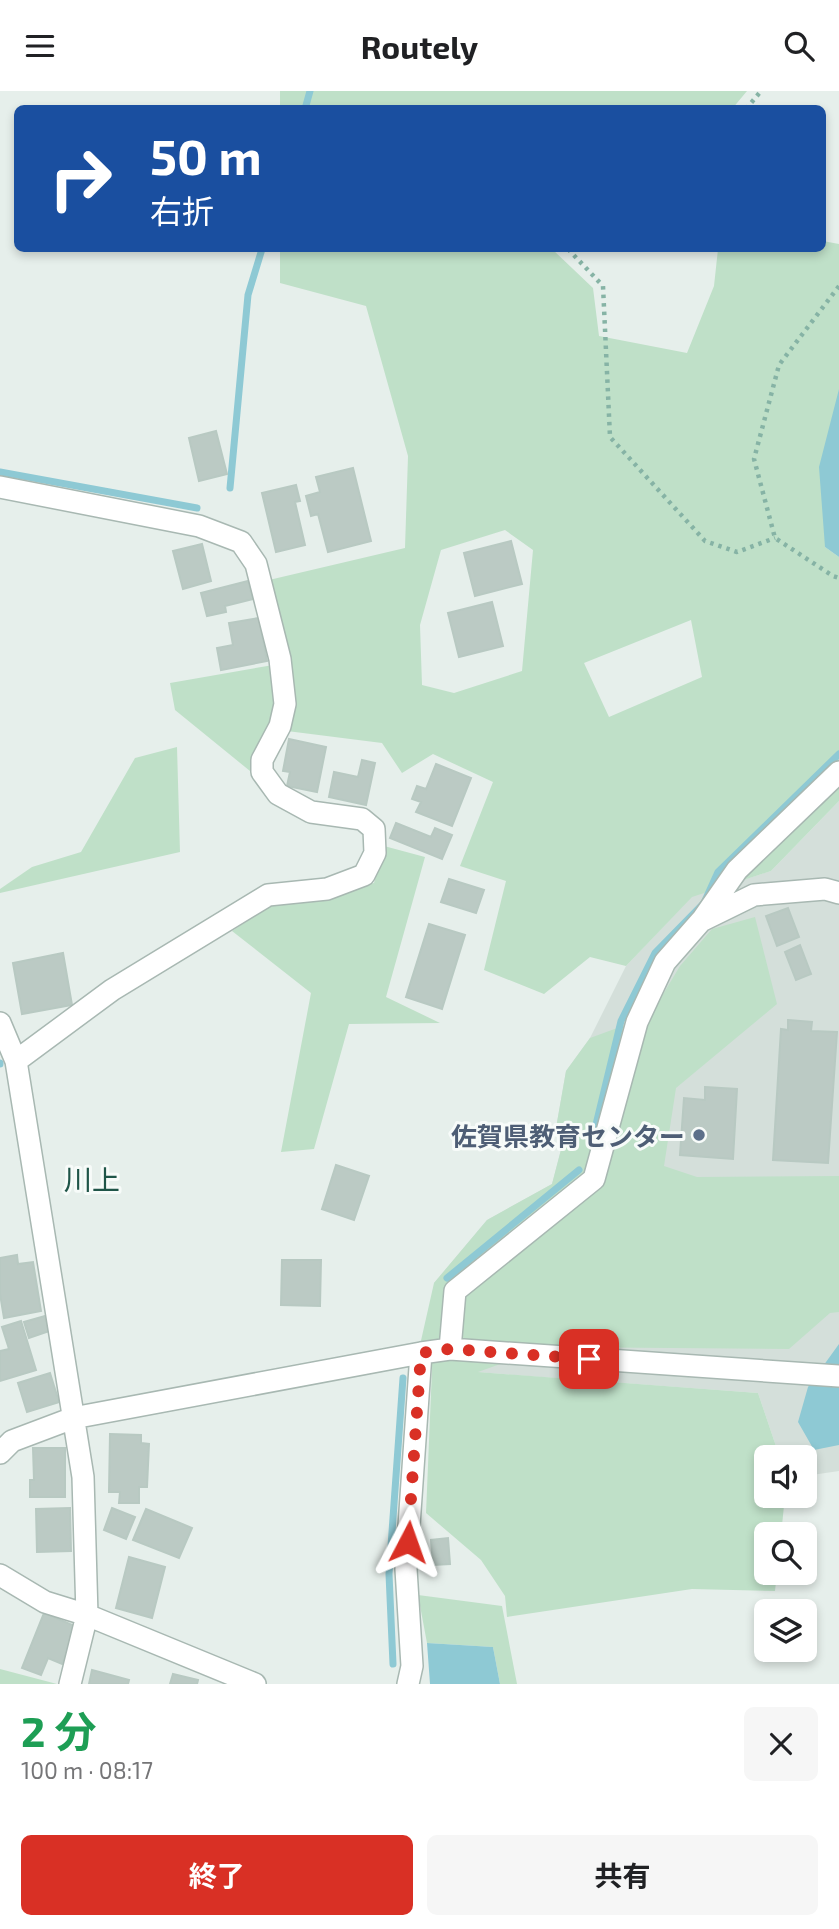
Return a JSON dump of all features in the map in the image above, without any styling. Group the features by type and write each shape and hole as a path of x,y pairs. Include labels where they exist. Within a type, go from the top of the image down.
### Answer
{"street":[{"path":"0,487 199,526 241,542 256,564 280,659 285,704 280,726 262,760 262,772 278,794 311,812 362,819 374,829 375,853 364,875 327,889 268,895 112,990 16,1061"},
{"path":"450,1349 455,1291 594,1179 637,1022 666,962 701,921 737,870 839,772"},
{"path":"701,921 754,895 825,889 839,893"},
{"path":"0,1023 16,1061 83,1477 87,1615 70,1684"},
{"path":"0,1453 12,1441 73,1418 450,1349 839,1376"},
{"path":"408,1684 412,1666 406,1569 421,1353"},
{"path":"0,1575 45,1602 87,1615 255,1684"}],"path":[{"path":"749,105 761,91"},
{"path":"571,252 603,286 610,437 705,541 737,552 775,538"},
{"path":"839,286 779,365 754,459 775,538 839,578"}],"shaded area":[{"name":"佐賀県教育センター","path":"839,801 839,1471 817,1474 817,1445 776,1445 758,1393 476,1372 434,1283 487,1220 552,1184 563,1142 556,1128 566,1071 590,1038 626,966 692,896 771,871"}],"green space":[{"path":"280,91 747,91 735,105 280,105"},
{"path":"826,242 839,244 839,389 825,547 839,557 839,801 771,871 692,897 626,966 590,957 544,994 484,970 506,881 460,866 493,782 433,754 402,773 382,743 287,731 269,580 405,548 408,456 366,306 280,283 280,252 555,252 593,288 599,336 687,353 714,286 718,252 826,252","holes":["505,530 533,550 522,671 454,693 422,685 420,625 441,550","691,620 702,677 609,717 584,663"]},
{"path":"273,665 276,714 250,771 175,710 170,683"},
{"path":"177,747 180,852 0,893 0,889 32,867 81,852 135,758"},
{"path":"384,846 425,857 386,997 440,1023 349,1024 314,1149 281,1152 311,993 232,931 278,901 374,883"},
{"path":"755,917 777,1004 676,1088 664,1166 697,1177 839,1176 839,1312 830,1313 789,1349 547,1347 478,1372 758,1393 776,1445 754,1445 754,1508 784,1508 782,1522 754,1522 754,1585 776,1585 775,1591 692,1589 507,1617 505,1596 481,1560 426,1513 432,1369 420,1345 434,1283 487,1220 552,1184 563,1142 556,1128 566,1071 590,1038 650,1016 680,966 712,929"},
{"path":"418,1595 502,1606 517,1684 500,1684 493,1647 427,1643"},
{"path":"0,1669 57,1684 0,1684"}],"water":[{"path":"839,389 839,557 825,547 819,467"},
{"path":"839,1344 839,1445 817,1449 817,1445 811,1445 798,1422 808,1387"},
{"path":"427,1643 493,1647 500,1684 430,1684"}],"building":[{"path":"216,431 227,474 199,481 189,438"},
{"path":"353,468 371,541 328,552 318,514 311,516 306,496 320,492 316,477"},
{"path":"296,485 300,501 295,502 305,545 276,552 262,493"},
{"path":"511,541 522,584 475,596 464,553"},
{"path":"202,544 211,581 183,589 173,551"},
{"path":"248,581 253,599 225,606 226,612 207,616 201,593"},
{"path":"492,602 503,646 459,657 448,613"},
{"path":"259,618 267,661 221,670 217,648 233,645 229,623"},
{"path":"289,739 326,747 317,792 287,786 290,772 283,771"},
{"path":"362,760 375,763 366,805 329,797 334,772 358,777"},
{"path":"436,764 471,778 452,826 416,812 421,802 412,799 417,786 426,789"},
{"path":"396,823 431,837 435,828 452,835 442,859 390,838"},
{"path":"449,879 484,890 476,913 441,902"},
{"path":"788,908 799,937 777,946 766,916"},
{"path":"429,924 465,935 442,1009 406,997"},
{"path":"800,945 811,974 796,980 785,952"},
{"path":"63,953 72,1005 22,1014 13,963"},
{"path":"788,1020 812,1022 811,1031 837,1032 828,1163 773,1160 781,1029 788,1030"},
{"path":"705,1087 737,1089 733,1159 680,1155 684,1098 705,1100"},
{"path":"336,1165 369,1176 354,1220 322,1209"},
{"path":"17,1255 18,1264 33,1262 41,1311 4,1318 0,1294 0,1258"},
{"path":"282,1260 321,1260 320,1306 281,1305"},
{"path":"45,1316 49,1331 29,1338 24,1322"},
{"path":"21,1321 36,1370 0,1381 0,1351 9,1349 2,1327"},
{"path":"50,1373 59,1402 27,1412 18,1383"},
{"path":"110,1434 141,1435 141,1443 149,1444 147,1487 139,1487 139,1503 119,1503 120,1492 109,1492"},
{"path":"33,1448 65,1448 65,1497 30,1497 30,1480 34,1480"},
{"path":"70,1508 71,1551 37,1552 36,1509"},
{"path":"112,1508 135,1517 126,1539 104,1530"},
{"path":"146,1509 192,1528 179,1558 133,1540"},
{"path":"448,1538 450,1564 433,1565 431,1540"},
{"path":"129,1557 165,1567 152,1618 116,1608"},
{"path":"44,1613 77,1627 62,1664 48,1658 41,1675 22,1668"},
{"path":"92,1670 129,1680 128,1684 89,1684"},
{"path":"173,1674 198,1680 197,1684 170,1684"}],"waterway":[{"path":"306,105 310,91"},
{"path":"230,488 248,295 261,252"},
{"path":"0,472 197,508"},
{"path":"592,1141 621,1021 655,953 704,903 718,872 839,754"},
{"path":"447,1278 579,1170"},
{"path":"393,1664 389,1574 403,1378"}],"place":[{"name":"佐賀県教育センター","path":"699,1135"}],"district":[{"name":"川上","path":"92,1179"}],"route":[{"path":"408,1542 421,1353 450,1349 589,1359"}]}
